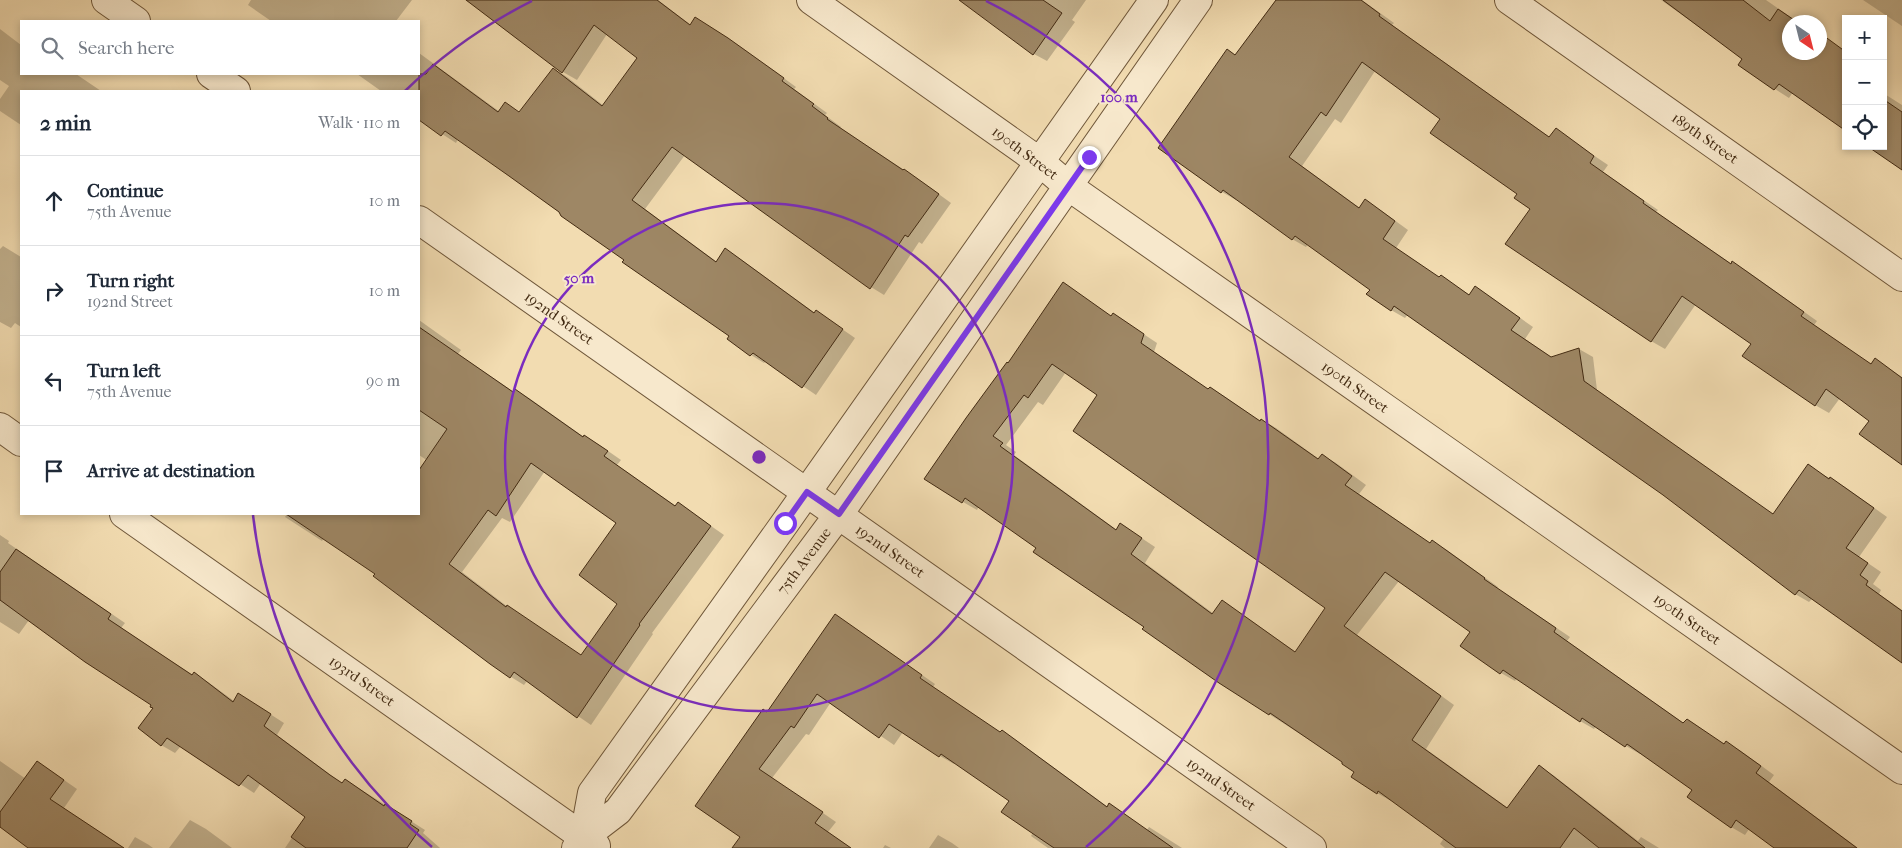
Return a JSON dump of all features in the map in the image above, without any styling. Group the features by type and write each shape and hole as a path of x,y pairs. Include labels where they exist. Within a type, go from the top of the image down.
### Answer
{"street":[{"path":"106,0 135,20"},
{"name":"190th Street","path":"811,0 1040,162 1068,186 1902,770"},
{"path":"586,844 592,793 1154,0"},
{"name":"75th Avenue","path":"586,844 618,811 839,514 1198,0"},
{"name":"189th Street","path":"1509,0 1902,277"},
{"path":"212,75 235,90"},
{"name":"192nd Street","path":"420,221 1312,848"},
{"path":"0,427 20,441"},
{"name":"193rd Street","path":"125,515 586,844"}],"building":[{"path":"466,0 657,0 690,25 695,17 728,38 784,78 782,81 814,104 812,106 827,119 939,194 908,237 905,235 870,289 672,147 632,200 716,262 725,248 814,313 816,310 843,329 802,388 753,353 750,356 727,339 729,336 622,262 624,260 445,131 441,136 420,121 419,75 426,74 433,64 498,112 505,102 519,112 553,68 602,106 637,58 594,25 562,73"},
{"path":"959,0 1043,0 1062,13 1033,55"},
{"path":"1276,0 1361,0 1380,14 1379,16 1549,137 1556,128 1594,156 1590,163 1644,201 1643,203 1731,264 1732,261 1804,312 1801,316 1871,364 1875,358 1902,378 1902,465 1859,434 1869,421 1826,389 1815,406 1742,356 1751,344 1682,296 1651,342 1505,244 1530,209 1514,198 1517,194 1430,133 1440,119 1362,62 1326,116 1321,112 1289,157 1359,208 1365,199 1395,221 1383,239 1469,295 1475,286 1520,318 1511,330 1551,357 1579,348 1584,381 1773,514 1808,464 1874,508 1846,548 1868,563 1860,575 1868,581 1866,585 1902,611 1902,663 1799,590 1795,595 1663,495 1394,306 1391,311 1366,294 1370,290 1295,236 1292,240 1223,190 1221,193 1158,148 1227,49 1235,55"},
{"path":"1663,0 1743,0 1770,21 1778,9 1787,15 1782,15 1782,60 1827,60 1827,38 1842,49 1842,128 1779,84 1774,90 1738,65 1742,59"},
{"path":"1887,102 1902,112 1902,170 1873,150 1887,150"},
{"path":"1063,282 1111,316 1113,313 1144,334 1141,343 1208,389 1210,387 1260,421 1261,419 1318,459 1322,454 1352,476 1345,485 1430,543 1432,540 1484,579 1556,628 1554,632 1683,723 1687,719 1724,744 1726,741 1761,766 1756,773 1857,848 1774,848 1736,820 1731,828 1687,797 1692,790 1627,744 1625,747 1582,718 1580,722 1503,670 1500,674 1460,646 1470,632 1385,572 1344,626 1441,696 1412,740 1507,808 1539,765 1645,848 1599,848 1574,828 1560,848 1456,848 1378,791 1377,794 1351,777 1354,772 1342,764 1342,762 1270,713 1269,715 1219,683 1142,629 1144,627 1033,552 1036,548 965,498 962,503 924,479 966,418 1008,363","holes":["1052,364 1097,395 1073,431 1325,608 1295,652 1222,600 1212,614 1131,554 1142,538 1120,523 1116,530 1000,446 1003,443 993,436 1024,395 1028,398"]},
{"path":"420,328 513,392 515,389 583,437 584,435 608,451 604,456 675,506 678,502 711,526 639,624 577,718 514,672 510,678 490,664 373,576 375,574 287,515 420,515 420,469 447,429 420,411","holes":["531,463 616,523 579,575 617,604 581,655 507,605 506,607 449,564 488,510 496,516"]},
{"path":"16,549 111,614 108,619 192,675 194,672 233,702 238,693 271,714 264,726 330,775 342,783 345,779 384,806 385,804 412,821 410,824 419,830 407,848 306,848 291,837 305,817 248,775 239,786 167,738 161,746 138,728 153,708 150,707 151,705 85,662 0,600 0,572"},
{"path":"835,614 922,675 920,678 1000,732 1002,730 1107,807 1109,803 1173,848 1054,848 1001,812 1009,801 941,754 939,757 889,724 879,738 817,694 794,728 791,726 759,769 823,812 815,823 851,848 732,848 740,837 695,806 763,709 767,712"},
{"path":"37,761 64,780 50,799 124,848 28,848 0,827 0,812"}],"route":[{"path":"785,523 807,492 839,514 1089,157"}]}
